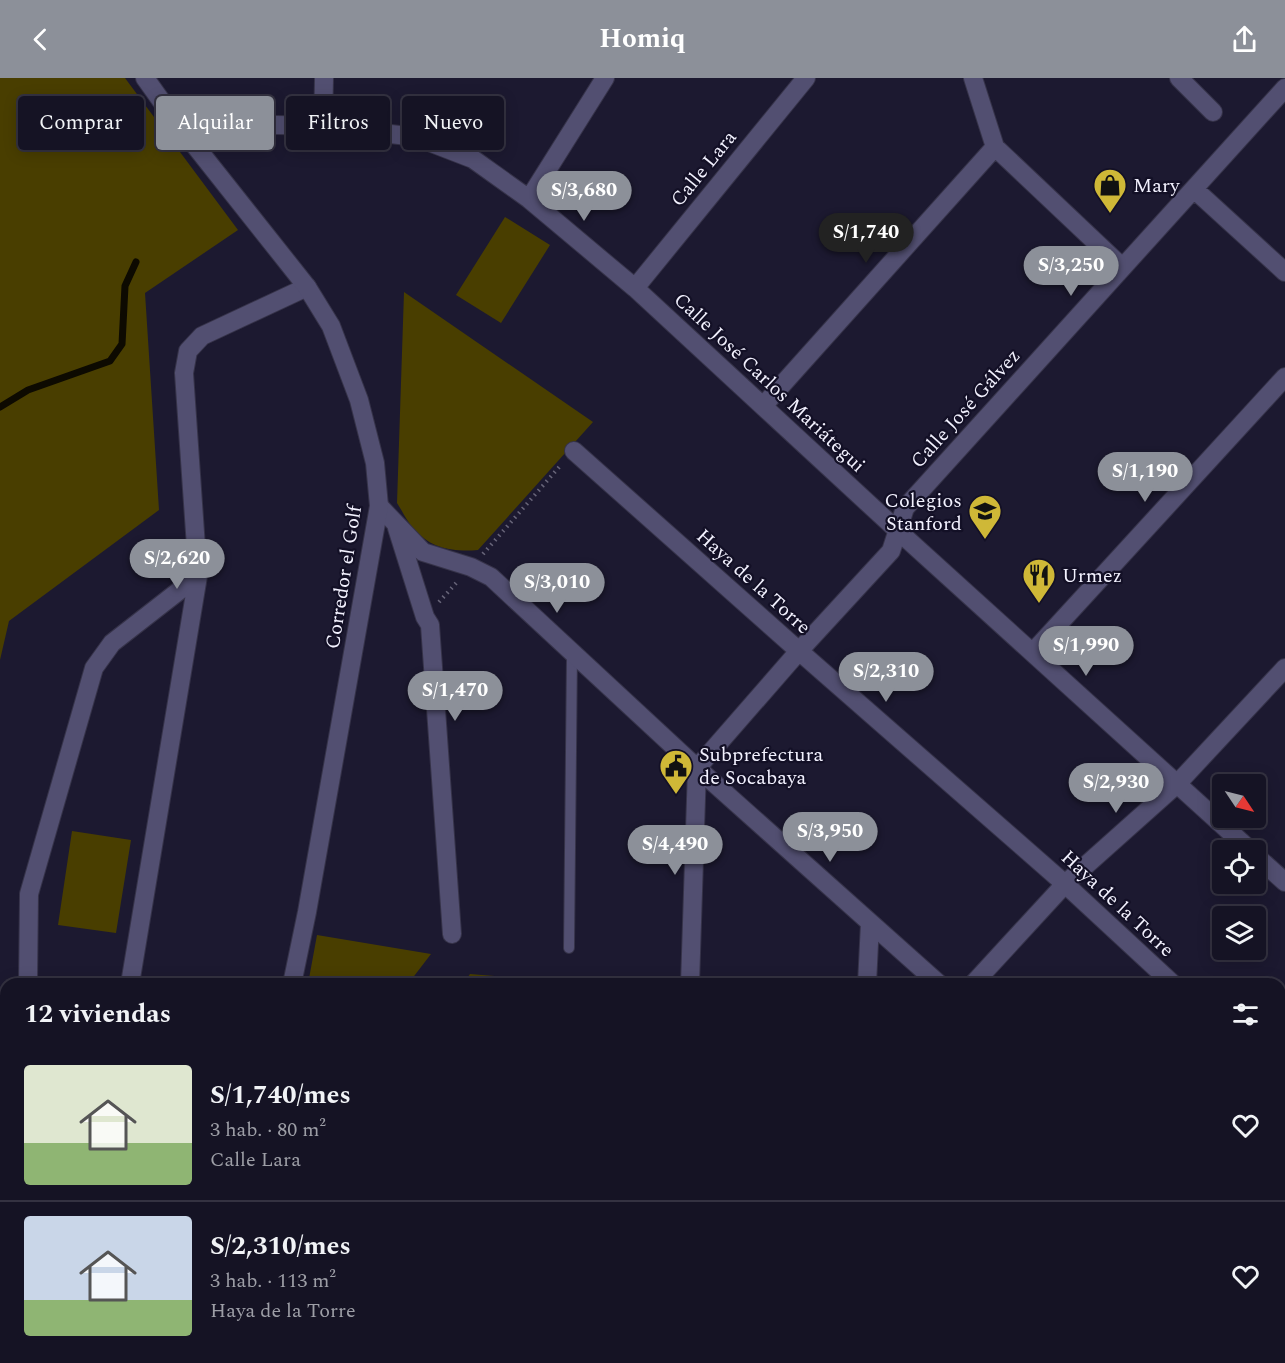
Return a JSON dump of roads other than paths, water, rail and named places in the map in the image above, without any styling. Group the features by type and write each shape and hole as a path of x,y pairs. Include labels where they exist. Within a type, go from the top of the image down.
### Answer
{"street":[{"name":"Corredor el Golf","path":"145,78 158,96"},
{"path":"324,78 324,96"},
{"path":"529,200 605,78"},
{"name":"Calle Lara","path":"635,288 806,78"},
{"path":"973,78 995,147 1122,267"},
{"path":"1179,78 1213,112"},
{"name":"Calle José Gálvez","path":"697,768 799,651 891,551 905,508 1285,88"},
{"name":"Calle José Carlos Mariátegui","path":"390,134 416,137 473,159 529,200 635,288 897,530 1239,840"},
{"path":"763,406 995,147"},
{"name":"Corredor el Golf","path":"198,150 307,287 331,326 359,400 375,463 379,506 293,978"},
{"path":"1194,189 1285,272"},
{"path":"131,978 198,576 184,373 188,351 202,336 307,287"},
{"path":"1032,652 1285,377"},
{"name":"Haya de la Torre","path":"574,451 1065,884 1167,978"},
{"path":"379,506 423,552 471,567 491,577 697,768 932,978"},
{"path":"395,523 425,617 430,625 452,934"},
{"path":"28,978 30,894 94,668 112,643 198,576"},
{"path":"979,978 1065,884 1177,784 1285,668"},
{"path":"690,978 697,768"},
{"path":"1266,865 1285,882"},
{"path":"867,978 870,922"}],"lane":[{"path":"569,948 572,653"}],"waterway":[{"path":"0,407 28,390 110,361 122,344 125,286 136,262"}],"place":[{"name":"Mary","path":"1110,214"},
{"name":"Colegios Stanford","path":"985,540"},
{"name":"Urmez","path":"1039,604"},
{"name":"Subprefectura de Socabaya","path":"676,795"}]}
